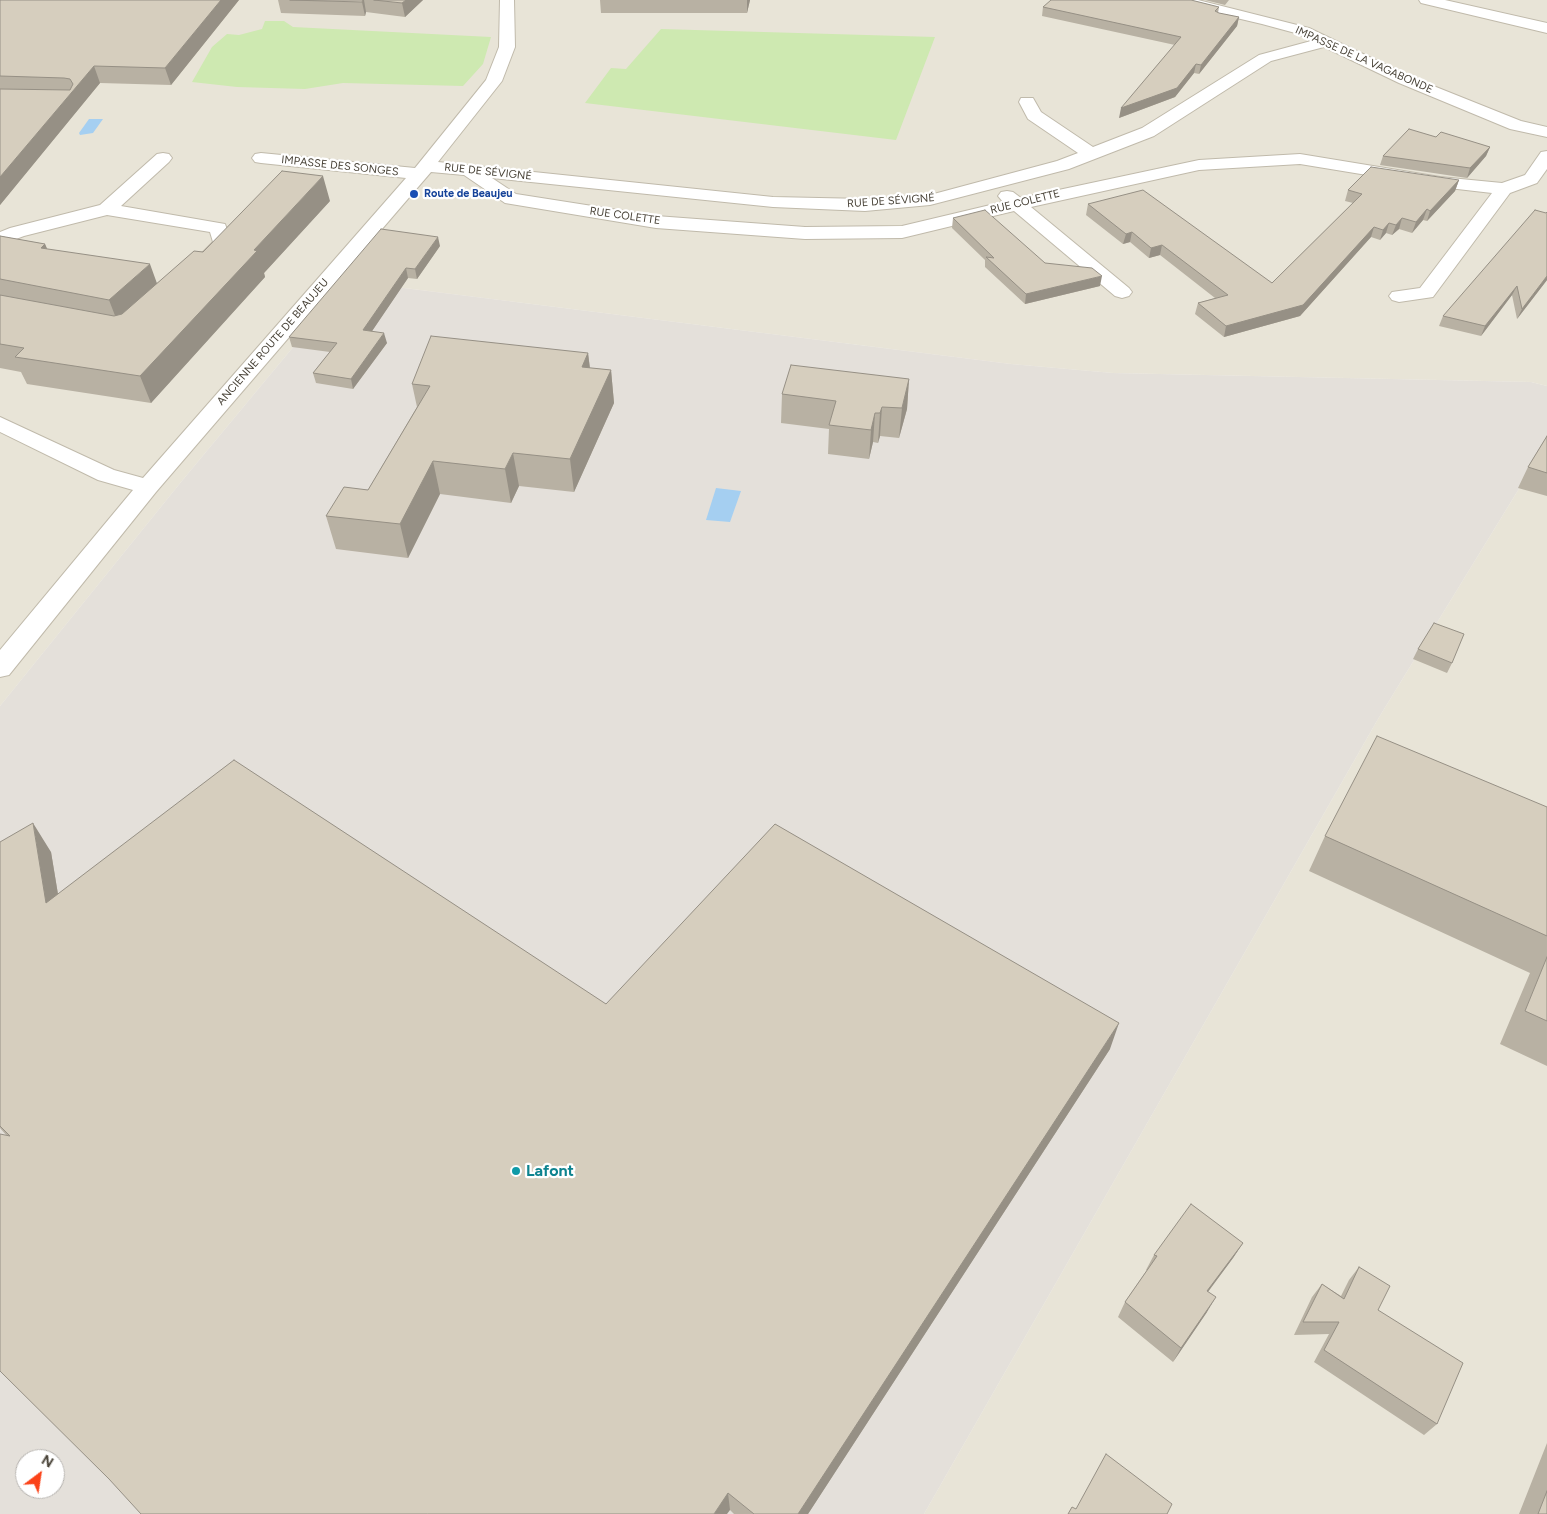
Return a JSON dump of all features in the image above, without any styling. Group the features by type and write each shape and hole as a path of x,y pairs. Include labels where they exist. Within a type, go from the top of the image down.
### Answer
{"street":[{"name":"ANCIENNE ROUTE DE BEAUJEU","path":"0,668 148,487 422,170 494,81 507,47 507,0"},
{"name":"IMPASSE DE LA VAGABONDE","path":"1178,0 1266,20 1304,32 1405,80 1516,125 1547,132"},
{"path":"1426,0 1547,28"},
{"name":"RUE DE SÉVIGNÉ","path":"422,170 468,170 773,202 864,205 930,200 1063,165 1148,132 1265,58 1324,42"},
{"path":"1028,102 1034,115 1090,154"},
{"name":"RUE COLETTE","path":"468,170 510,199 656,222 805,234 902,232 1017,204 1199,165 1300,159 1440,182 1504,189 1531,179 1547,156"},
{"path":"107,209 163,158"},
{"name":"IMPASSE DES SONGES","path":"261,158 422,170"},
{"path":"993,184 1122,292"},
{"path":"1399,296 1426,293 1504,189"},
{"path":"0,239 17,232 107,209 218,228 223,243 188,276"},
{"path":"0,424 106,475 148,487"}],"shaded area":[{"path":"0,0 1547,0 1547,386 1531,382 1113,373 1011,364 348,281 181,482 0,706"},
{"path":"348,281 1011,364 1113,373 1531,382 1547,386 1547,443 1378,719 924,1514 0,1514 0,706 181,482"},
{"path":"1547,443 1547,1514 924,1514 1378,719"}],"green space":[{"path":"265,21 284,21 293,27 491,37 483,64 463,86 343,83 305,89 237,87 192,82 212,47 227,34 239,35 262,29"},
{"path":"661,29 935,37 896,140 585,103 611,68 626,69"}],"water":[{"path":"89,119 103,119 93,133 80,135 79,133"},
{"path":"716,488 741,491 730,522 706,520"}],"building":[{"path":"0,0 221,0 165,68 94,66 0,177 0,89 70,90 73,84 70,79 64,78 0,76"},
{"path":"290,0 363,0 362,2"},
{"path":"374,0 406,0 402,3"},
{"path":"1051,0 1191,0 1219,7 1215,11 1219,13 1239,17 1201,65 1196,64 1177,88 1121,108 1181,37 1043,7"},
{"path":"1409,129 1436,137 1441,132 1490,147 1470,168 1383,156"},
{"path":"1371,167 1459,180 1430,211 1427,209 1416,222 1402,218 1396,225 1389,223 1383,230 1374,227 1303,305 1226,326 1198,303 1228,295 1162,245 1151,248 1132,232 1126,234 1088,204 1143,190 1272,283 1362,194 1348,190"},
{"path":"282,171 323,176 254,250 257,251 140,376 15,357 24,348 0,344 0,295 114,316 122,314 194,251 203,252"},
{"path":"985,210 1045,263 1092,268 1102,276 1026,294 986,257 994,258 953,218"},
{"path":"1535,210 1547,212 1547,276 1522,309 1517,286 1485,326 1443,316"},
{"path":"381,229 438,237 415,269 406,268 363,330 384,333 351,379 313,373 337,343 289,337"},
{"path":"0,236 45,244 41,248 150,264 109,300 0,279"},
{"path":"431,336 588,353 582,367 611,370 570,459 513,453 505,469 433,461 400,524 326,516 344,487 368,490 430,386 412,384"},
{"path":"791,365 909,379 902,408 882,407 880,413 875,413 871,430 829,425 836,401 782,394"},
{"path":"1547,436 1547,473 1528,467"},
{"path":"1434,623 1464,634 1452,663 1418,649"},
{"path":"1377,736 1547,807 1547,936 1325,836"},
{"name":"Lafont","path":"234,760 606,1004 775,824 1119,1023 798,1514 754,1514 728,1493 714,1514 141,1514 109,1479 0,1371 0,1134 10,1136 0,1126 0,842 33,823 46,903"},
{"path":"1547,957 1547,1021 1525,1011"},
{"path":"1191,1204 1243,1243 1207,1291 1216,1297 1181,1348 1125,1302 1157,1256 1154,1255"},
{"path":"1359,1267 1390,1286 1378,1310 1463,1363 1437,1424 1324,1350 1339,1322 1303,1322 1322,1284 1344,1299"},
{"path":"1106,1454 1172,1504 1167,1514 1068,1514 1072,1507 1076,1509"},
{"path":"1547,1491 1547,1514 1538,1514"}],"place":[{"name":"Route de Beaujeu","path":"414,194"},
{"name":"Lafont","path":"516,1171"}]}
